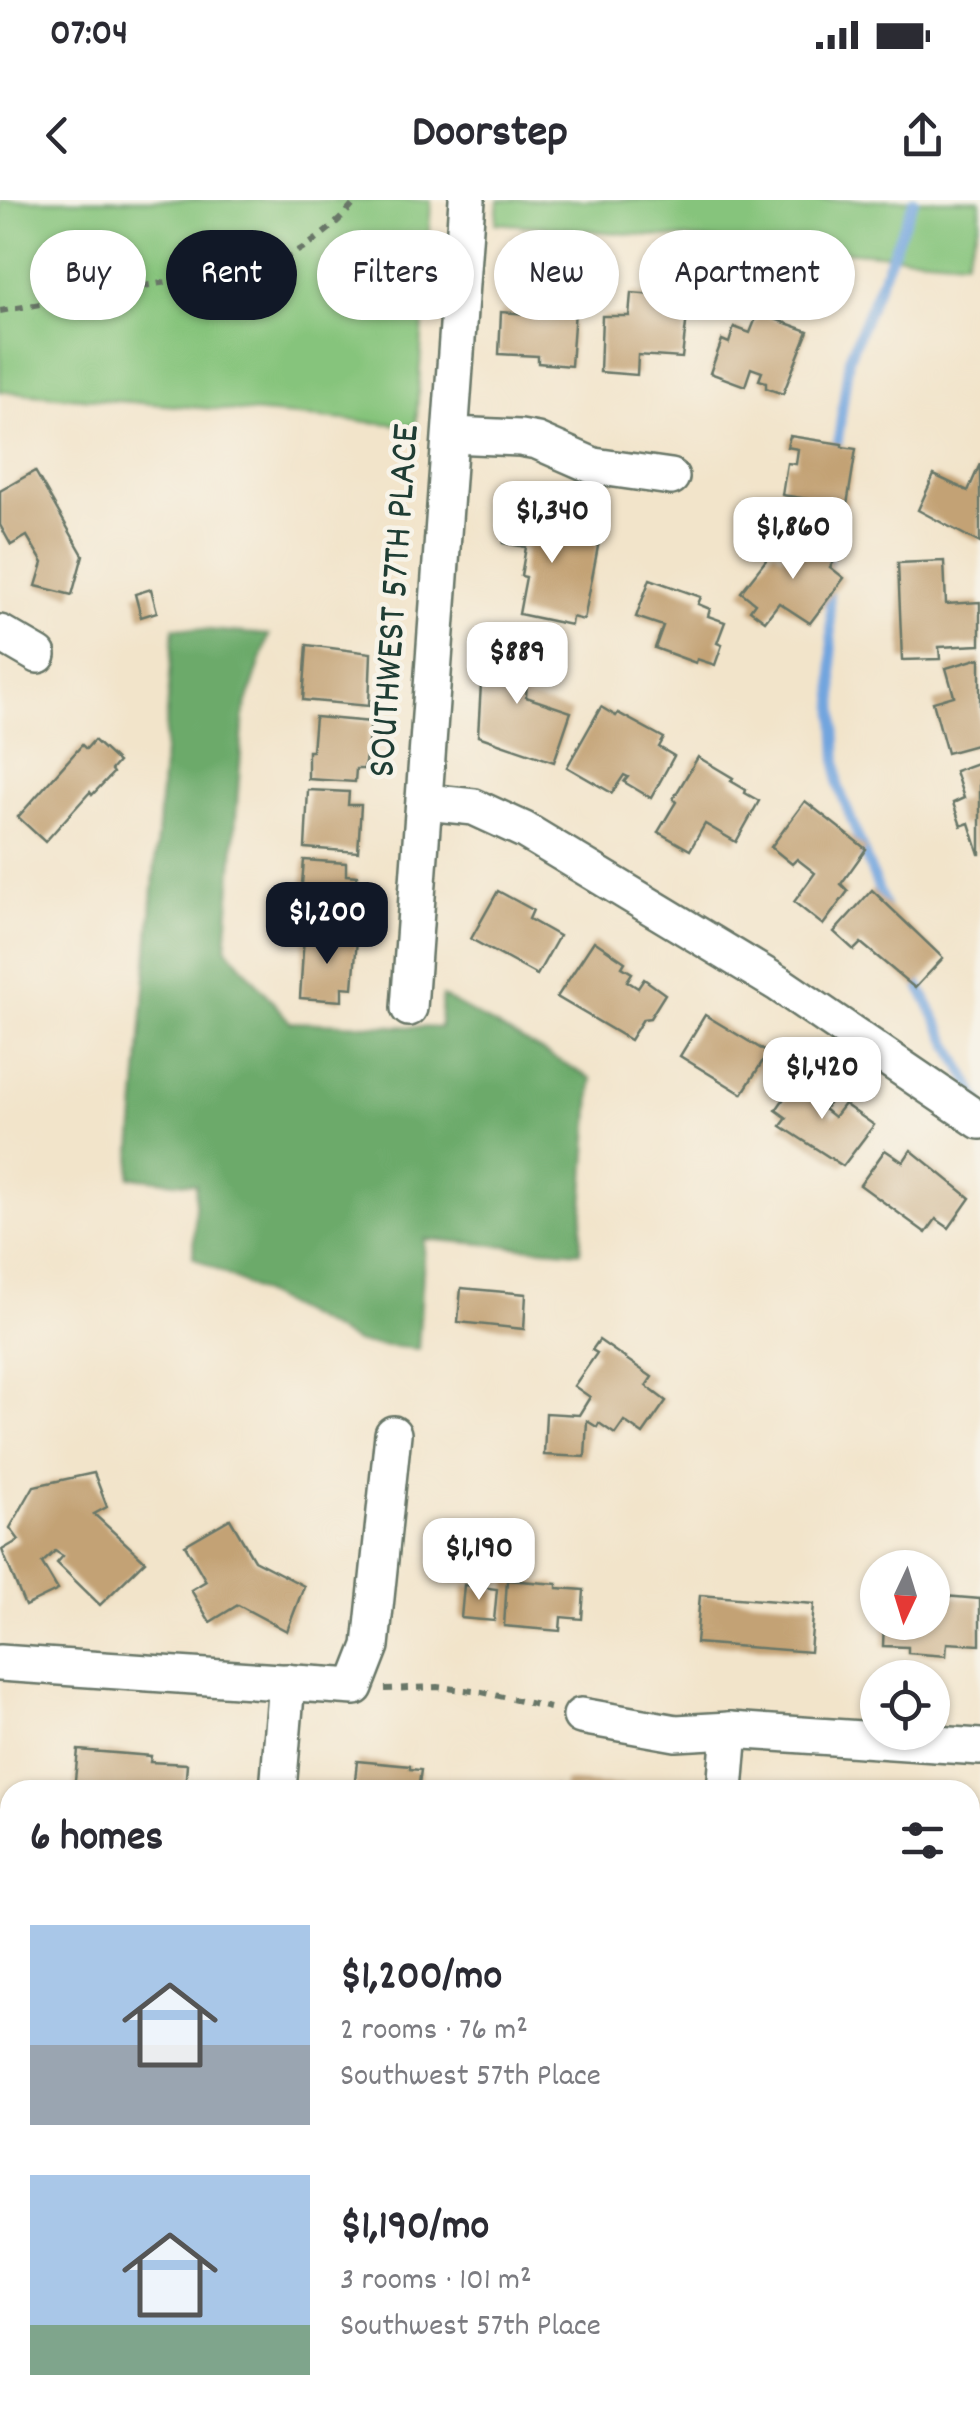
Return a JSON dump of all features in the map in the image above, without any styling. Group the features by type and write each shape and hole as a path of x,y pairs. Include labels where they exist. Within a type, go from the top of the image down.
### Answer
{"street":[{"name":"SOUTHWEST 57TH PLACE","path":"409,1008 468,200"},
{"path":"452,435 537,441 594,466 672,477"},
{"path":"0,633 38,655"},
{"path":"426,802 474,807 524,830 778,984 980,1121"},
{"path":"0,1663 355,1686 371,1646 393,1434"},
{"path":"279,1780 287,1682"},
{"path":"580,1716 676,1733 730,1730 980,1747"},
{"path":"726,1780 730,1730"}],"path":[{"path":"0,311 270,264 291,256 321,235 357,200"},
{"path":"355,1686 482,1692 580,1716"}],"green space":[{"path":"0,200 431,200 429,230 317,230 317,320 423,320 416,426 0,391"},
{"path":"498,200 980,200 980,221 965,261 855,252 855,230 639,230 639,235 496,223"},
{"path":"174,627 269,635 244,712 226,947 290,1022 440,1028 442,996 592,1079 580,1252 425,1239 418,1349 358,1343 193,1257 196,1184 130,1177"}],"building":[{"path":"631,293 639,294 639,320 686,320 682,358 638,355 637,375 600,372 602,320 629,316"},
{"path":"501,320 574,320 571,366 538,363 538,356 499,354"},
{"path":"755,320 777,320 808,331 783,394 766,388 766,382 759,380 762,372 751,368 745,386 710,373 722,340 729,343 734,327 750,333"},
{"path":"790,436 856,449 847,505 782,495 787,463 796,464 798,449 787,447"},
{"path":"980,464 980,543 918,510 934,475 968,491"},
{"path":"35,471 83,555 72,595 36,586 43,563 27,536 11,545 0,525 0,491"},
{"path":"509,506 566,516 562,535 599,541 584,620 572,617 571,625 519,614 526,577 521,576 526,547 503,543"},
{"path":"798,535 833,563 830,567 844,578 810,623 779,603 765,621 750,610 755,603 741,592 774,550 782,556"},
{"path":"944,561 946,604 980,602 980,645 939,647 940,659 902,660 898,563"},
{"path":"650,579 701,597 698,604 710,609 708,616 725,622 717,643 722,645 715,665 697,659 696,663 655,648 663,626 636,617"},
{"path":"151,589 157,612 141,617 135,594"},
{"path":"307,645 371,653 369,706 303,700"},
{"path":"483,649 529,649 526,697 571,712 554,762 478,736"},
{"path":"980,658 980,744 947,753 933,702 954,696 946,668"},
{"path":"601,707 664,738 659,747 674,756 651,798 624,782 628,777 624,775 612,793 567,767"},
{"path":"315,717 371,722 364,769 356,769 355,782 308,779 308,751 312,751"},
{"path":"94,740 118,762 111,770 113,773 92,795 90,792 45,842 18,817 82,745 86,749"},
{"path":"698,757 733,778 731,781 759,801 736,842 705,824 690,850 658,832"},
{"path":"980,762 979,854 969,823 961,826 953,803 964,798 955,771"},
{"path":"308,790 349,792 348,805 361,805 358,852 305,848"},
{"path":"805,801 866,849 841,884 848,891 823,925 794,902 815,873 797,859 792,864 771,847"},
{"path":"304,860 346,863 346,875 357,876 353,924 299,920"},
{"path":"872,890 943,958 915,988 861,943 854,950 834,932"},
{"path":"498,891 533,910 529,919 559,936 537,975 471,939"},
{"path":"304,935 357,939 353,988 342,987 342,1001 300,998"},
{"path":"594,941 625,962 622,967 632,973 627,981 638,988 644,979 665,994 630,1040 557,997"},
{"path":"705,1015 768,1053 742,1094 680,1056"},
{"path":"801,1074 831,1100 824,1109 834,1117 844,1104 874,1125 843,1166 781,1126 787,1118 776,1110"},
{"path":"885,1150 903,1162 911,1150 970,1198 949,1228 936,1219 926,1233 860,1185"},
{"path":"461,1288 526,1294 524,1329 458,1322"},
{"path":"599,1340 652,1377 646,1386 666,1401 643,1434 624,1421 615,1434 599,1423 597,1427 587,1421 585,1457 544,1455 546,1413 579,1415 590,1397 574,1386 597,1353 592,1350"},
{"path":"94,1473 107,1507 94,1514 145,1561 100,1605 57,1563 63,1556 55,1551 42,1563 58,1590 25,1606 2,1550 19,1540 10,1528 34,1486"},
{"path":"230,1519 254,1560 304,1586 287,1631 238,1605 210,1622 191,1590 206,1581 185,1545"},
{"path":"507,1580 584,1590 582,1619 561,1617 560,1631 504,1626"},
{"path":"464,1585 497,1589 494,1621 461,1618"},
{"path":"700,1595 814,1604 810,1652 696,1643"},
{"path":"950,1596 980,1599 980,1645 947,1643 946,1656 883,1646 883,1640 950,1640"},
{"path":"78,1750 151,1756 150,1762 187,1764 186,1780 75,1780"},
{"path":"357,1761 421,1770 420,1780 355,1780"}],"waterway":[{"path":"836,455 849,358 914,200"},
{"path":"828,569 826,521 830,491"},
{"path":"829,586 838,785 886,909"},
{"path":"914,976 980,1104"}]}
